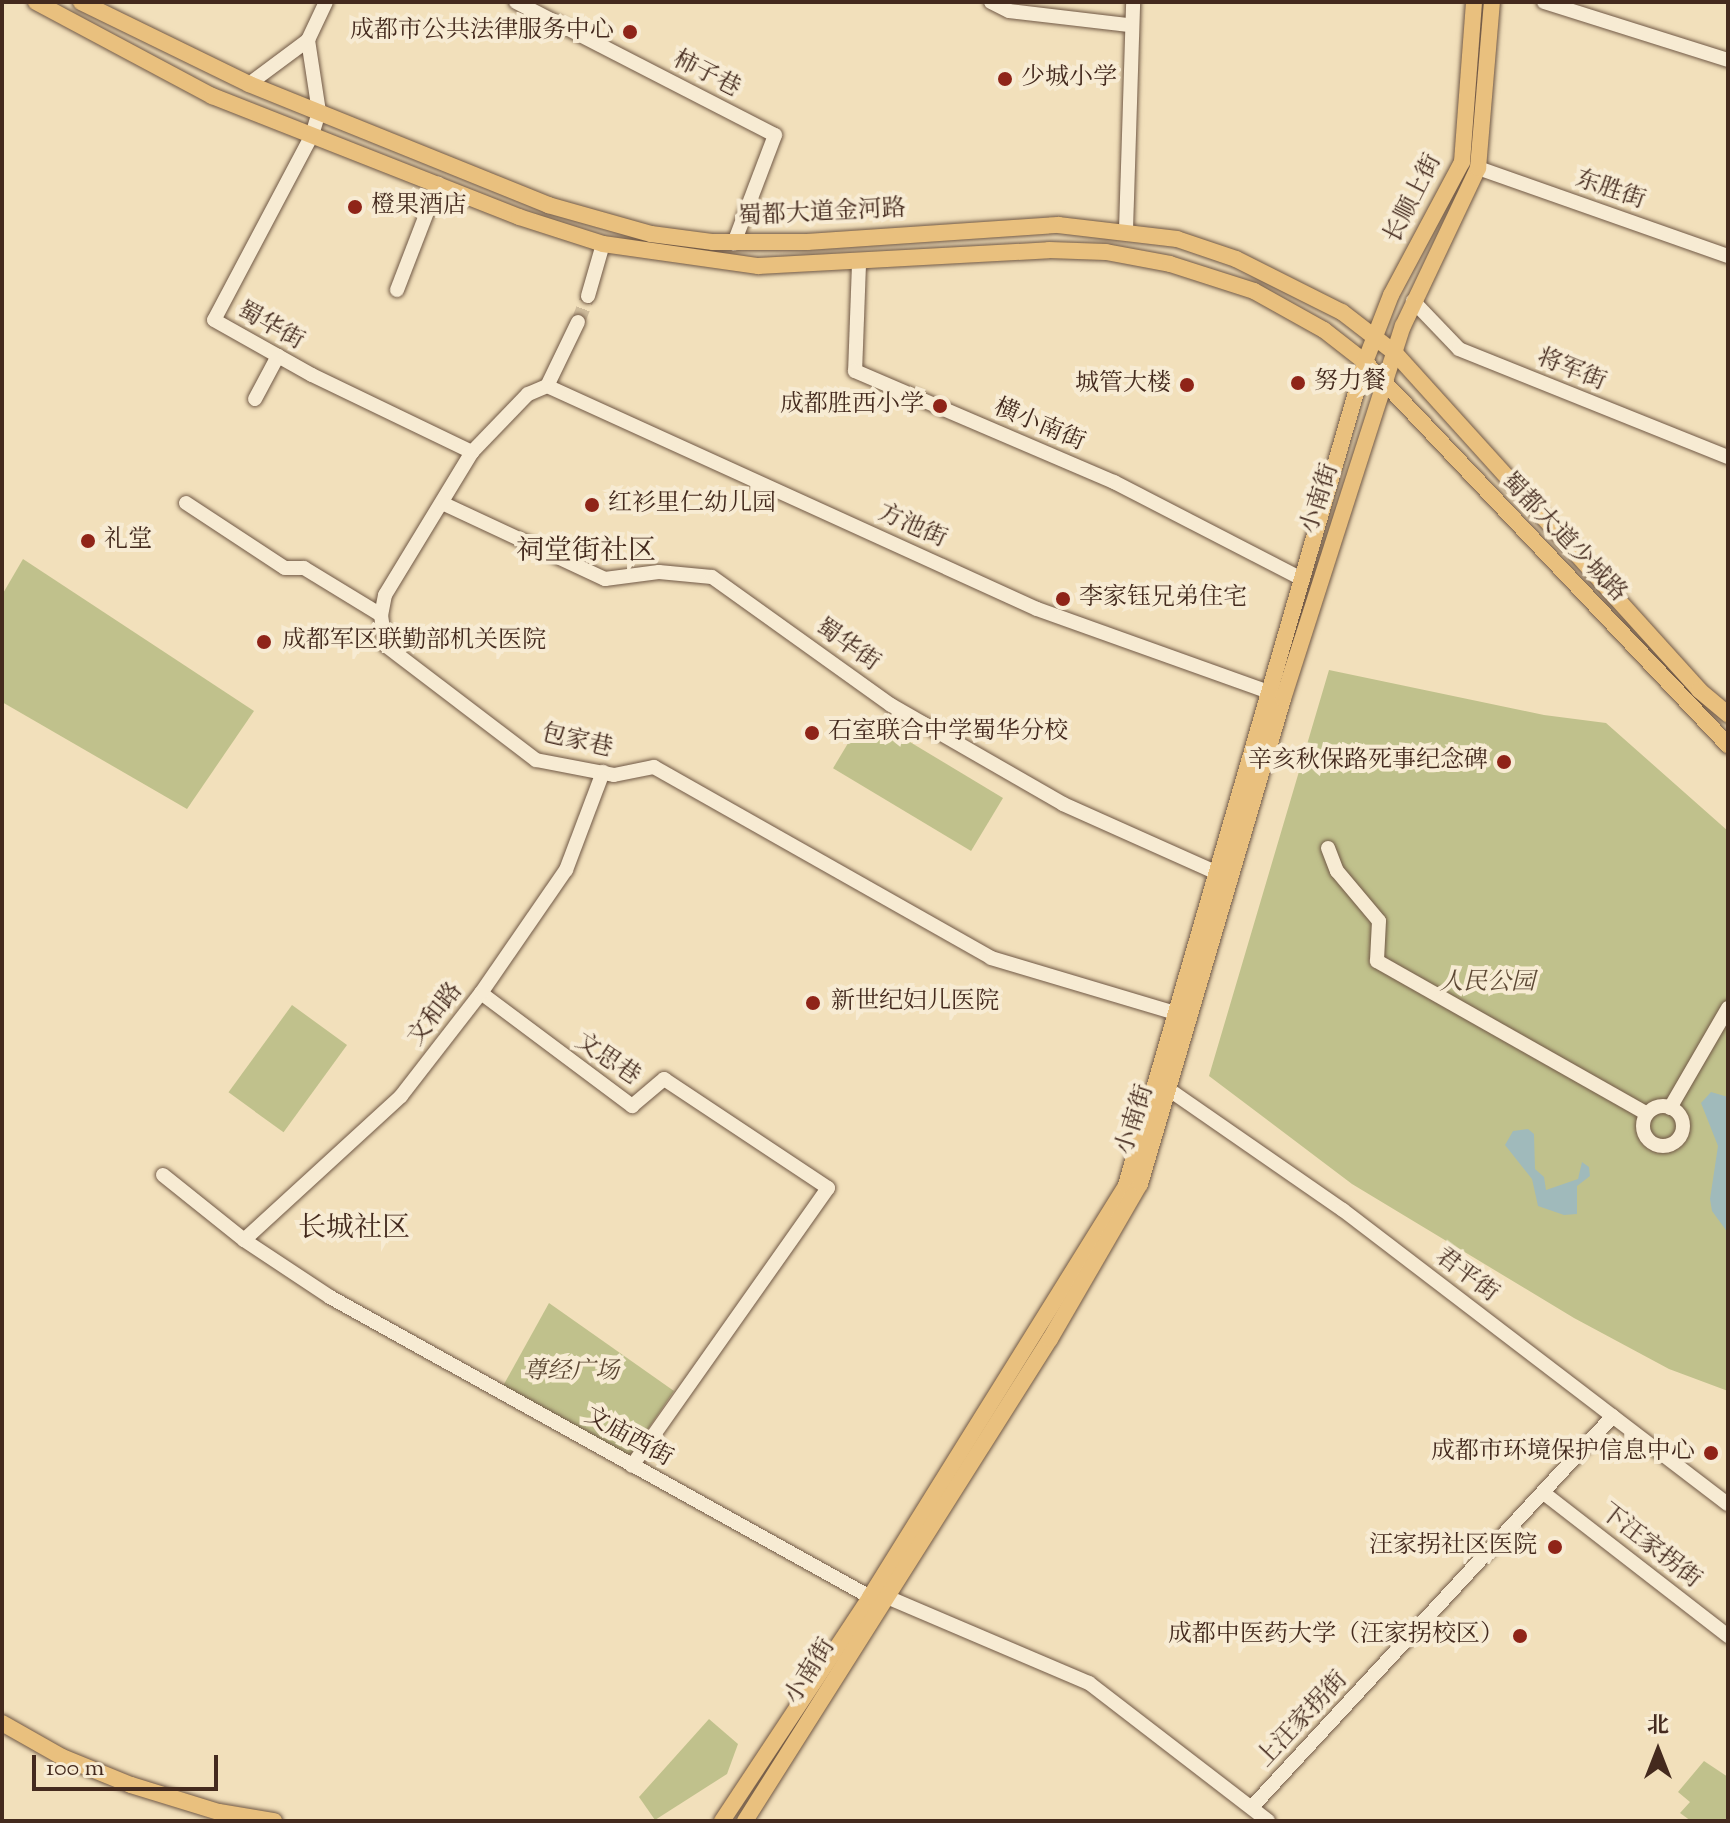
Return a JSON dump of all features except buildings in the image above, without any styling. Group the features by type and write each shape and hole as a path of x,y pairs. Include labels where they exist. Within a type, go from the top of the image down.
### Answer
{"main road":[{"name":"蜀都大道金河路","path":"36,2 164,73 238,106 603,244 758,266 859,264 1049,250 1142,258 1254,291 1324,330 1365,362"},
{"name":"蜀都大道金河路","path":"81,2 249,84 587,217 651,234 734,243 1058,225 1126,230 1177,239 1236,259 1306,292 1375,334 1395,353"},
{"name":"长顺上街","path":"1365,362 1375,334 1462,162 1474,2"},
{"name":"长顺上街","path":"1395,353 1413,301 1478,168 1492,2"},
{"path":"238,106 319,112"},
{"name":"蜀都大道少城路","path":"1395,353 1699,690 1728,714"},
{"name":"小南街","path":"722,1821 878,1597 1122,1223 1171,1091 1283,699 1395,353"},
{"name":"蜀都大道少城路","path":"1365,362 1728,745"},
{"name":"小南街","path":"745,1821 1118,1204 1217,873 1298,577 1365,362"},
{"path":"2,1723 62,1757 131,1785 219,1812 274,1821"},
{"path":"2,1735 87,1777 211,1821"}],"street":[{"path":"249,84 308,40 326,2"},
{"name":"柿子巷","path":"516,2 775,135 734,243"},
{"path":"991,2 1129,25"},
{"path":"1126,230 1129,25 1133,2"},
{"path":"1544,2 1728,60"},
{"path":"308,40 319,112"},
{"name":"蜀华街","path":"319,112 312,135 214,320 278,356 472,452"},
{"name":"东胜街","path":"1478,168 1728,256"},
{"path":"397,290 438,184"},
{"path":"588,296 603,244"},
{"name":"横小南街","path":"859,264 855,371 1114,482 1298,577"},
{"name":"将军街","path":"1413,301 1459,349 1728,457"},
{"path":"186,503 285,568 304,568 381,615 385,595 472,452 528,394 547,386 578,322"},
{"path":"255,399 278,356"},
{"name":"方池街","path":"547,386 1037,609 1266,691"},
{"name":"蜀华街","path":"442,503 605,579 659,572 712,577 891,705 1063,804 1217,873"},
{"name":"包家巷","path":"381,615 385,645 536,760 603,772 654,767 991,958 1175,1013"},
{"name":"文和路","path":"244,1240 401,1096 481,993 566,870 603,772"},
{"path":"1328,848 1337,871 1379,921 1377,961 1647,1114"},
{"name":"文思巷","path":"481,993 632,1106 664,1079 828,1188 632,1466"},
{"path":"1670,1108 1728,1008"},
{"name":"君平街","path":"1171,1091 1343,1210 1728,1504"},
{"path":"1657,1107 1670,1108 1683,1123 1680,1136 1671,1145 1658,1146 1647,1139 1642,1127 1647,1114 1657,1107"},
{"name":"文庙西街","path":"163,1175 244,1240 330,1297 632,1466 878,1597 1089,1683 1268,1821"},
{"name":"上汪家拐街","path":"1252,1807 1545,1494 1613,1416"},
{"name":"下汪家拐街","path":"1545,1494 1728,1636"}],"green space":[{"path":"23,559 254,711 187,809 2,702 2,595"},
{"name":"人民公园","path":"1329,670 1544,715 1606,723 1728,831 1728,1391 1669,1369 1574,1318 1352,1184 1209,1076"},
{"path":"865,715 1003,798 971,851 833,768"},
{"path":"292,1005 347,1045 284,1132 229,1092"},
{"name":"尊经广场","path":"549,1303 674,1391 629,1457 503,1386"},
{"path":"709,1719 738,1744 727,1774 655,1820 639,1797"},
{"path":"1704,1761 1728,1777 1728,1821 1691,1821 1680,1813 1690,1802 1678,1792"}],"water":[{"path":"1711,1092 1728,1097 1728,1233 1712,1211 1710,1199 1718,1146 1701,1103"},
{"path":"1528,1129 1534,1134 1535,1169 1544,1177 1546,1190 1578,1179 1582,1162 1589,1167 1590,1176 1577,1186 1577,1214 1564,1215 1538,1206 1532,1179 1505,1145 1513,1131"}],"tunnel":[{"path":"578,322 588,296"}],"place":[{"name":"成都市公共法律服务中心","path":"630,32"},
{"name":"少城小学","path":"1005,79"},
{"name":"橙果酒店","path":"355,207"},
{"name":"努力餐","path":"1298,383"},
{"name":"城管大楼","path":"1187,385"},
{"name":"成都胜西小学","path":"940,406"},
{"name":"红衫里仁幼儿园","path":"592,505"},
{"name":"礼堂","path":"88,541"},
{"name":"李家钰兄弟住宅","path":"1063,599"},
{"name":"成都军区联勤部机关医院","path":"264,642"},
{"name":"石室联合中学蜀华分校","path":"812,733"},
{"name":"辛亥秋保路死事纪念碑","path":"1504,762"},
{"name":"新世纪妇儿医院","path":"813,1003"},
{"name":"成都市环境保护信息中心","path":"1711,1453"},
{"name":"汪家拐社区医院","path":"1555,1547"},
{"name":"成都中医药大学（汪家拐校区）","path":"1520,1636"}],"district":[{"name":"祠堂街社区","path":"586,552"},
{"name":"长城社区","path":"354,1229"}]}
